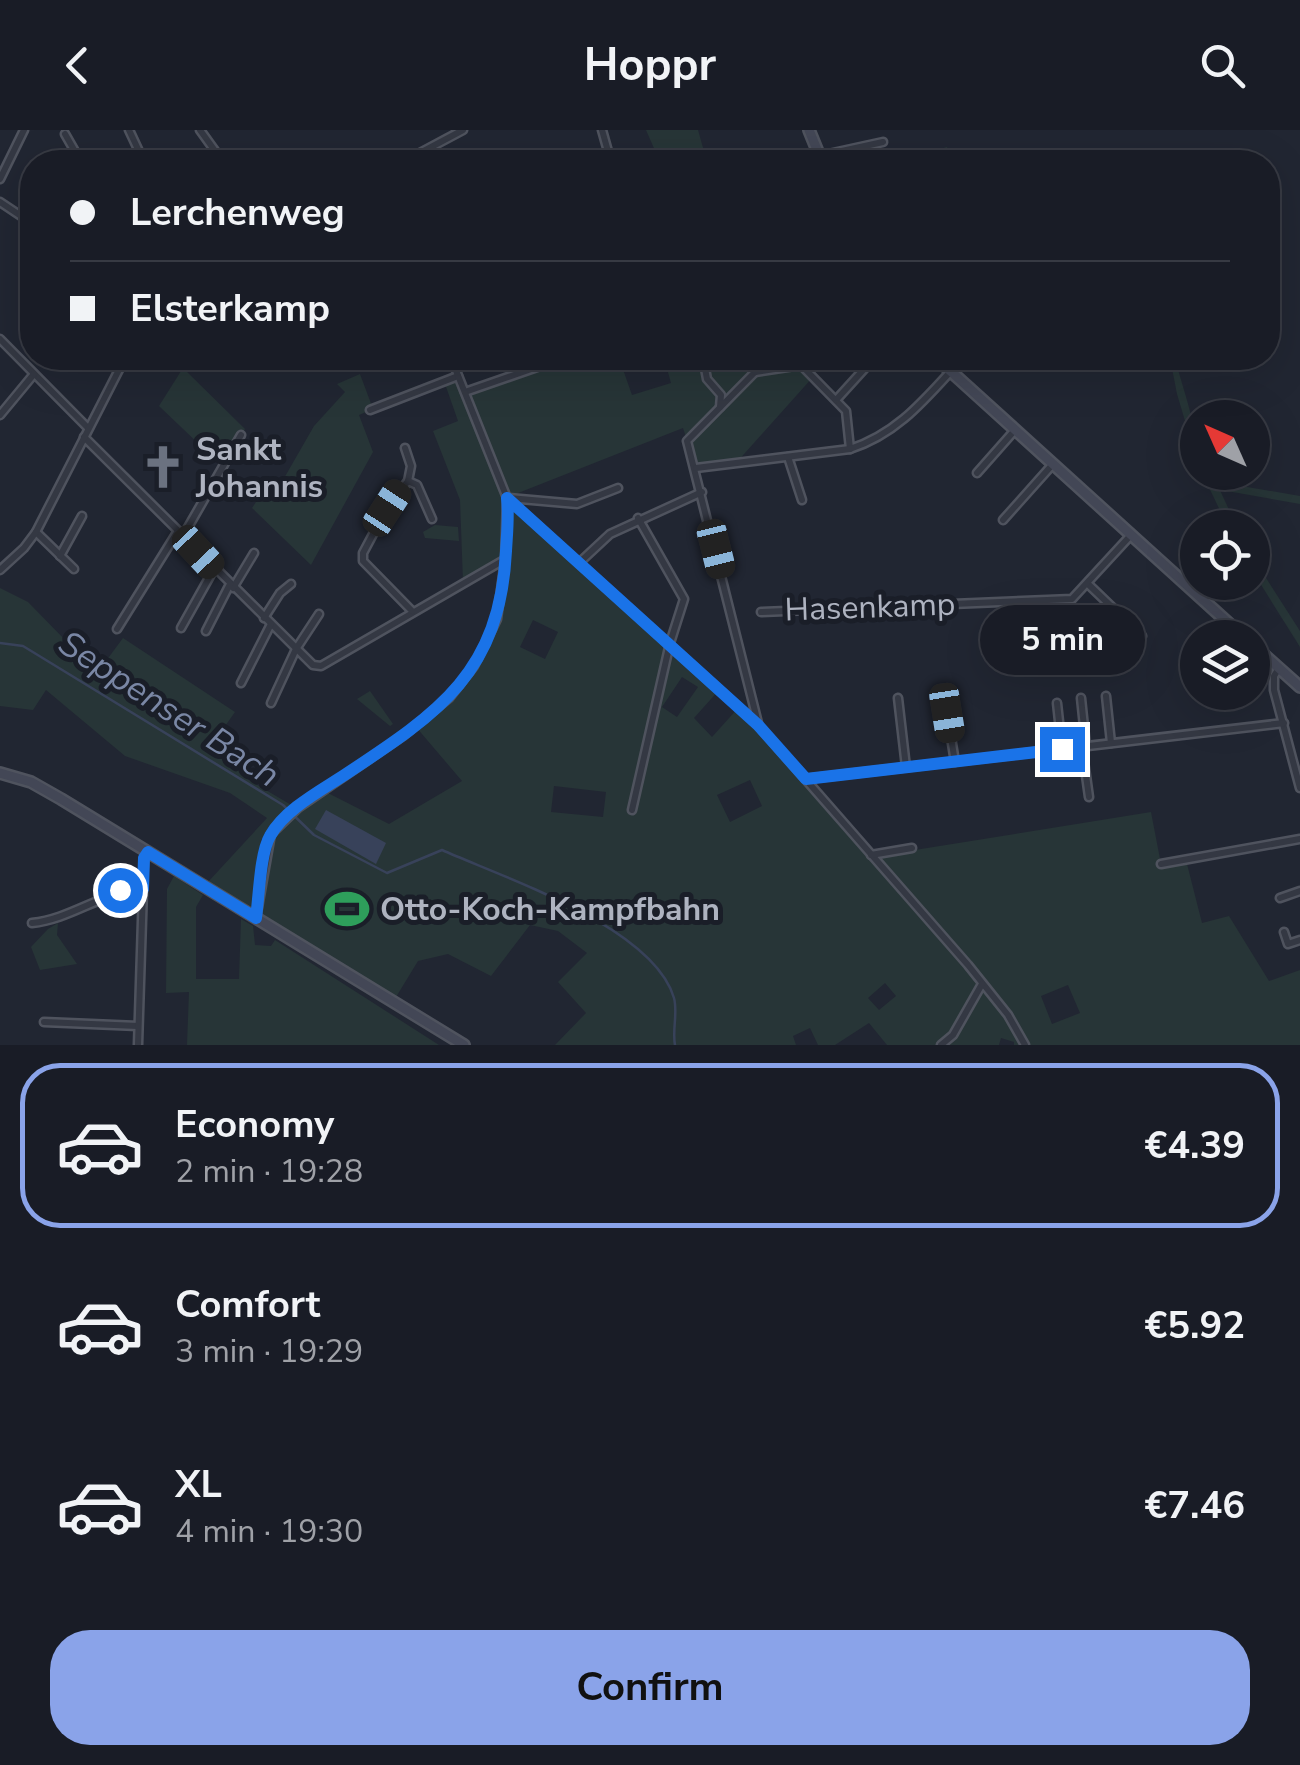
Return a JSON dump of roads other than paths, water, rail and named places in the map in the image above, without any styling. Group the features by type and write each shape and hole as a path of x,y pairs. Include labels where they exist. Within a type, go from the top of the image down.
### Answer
{"street":[{"path":"0,178 24,130"},
{"path":"426,150 463,130"},
{"path":"65,134 74,150"},
{"path":"854,150 884,142"},
{"path":"0,339 20,360"},
{"path":"30,370 88,428"},
{"path":"0,570 36,532 119,370"},
{"path":"256,918 268,841 286,818 403,736 449,698 490,639 502,600 507,498 456,370"},
{"path":"464,392 528,370"},
{"path":"705,370 707,379 722,399 719,408"},
{"path":"758,725 687,441 755,372 764,370"},
{"path":"810,370 846,411 850,449"},
{"path":"836,400 864,370"},
{"path":"696,468 850,449 893,429 951,371 1225,620"},
{"path":"0,415 34,374"},
{"path":"370,410 458,376"},
{"path":"977,472 1012,427"},
{"path":"117,628 181,534 241,435"},
{"path":"84,436 312,665 320,666 506,560"},
{"path":"405,448 411,466 408,482 387,508 363,553 364,561 412,611"},
{"path":"788,456 802,500"},
{"path":"1004,520 1053,464"},
{"path":"408,482 417,485 432,520"},
{"path":"507,498 577,504 618,488"},
{"path":"580,562 610,534 702,492"},
{"path":"507,498 758,725 1008,1015 1025,1045"},
{"path":"60,556 82,516"},
{"path":"632,810 670,642 684,599 638,518"},
{"path":"36,532 74,569"},
{"name":"Hasenkamp","path":"761,612 1072,599 1131,534"},
{"path":"206,630 254,553"},
{"path":"181,628 214,569"},
{"path":"264,618 280,593 292,584"},
{"path":"1088,584 1142,636"},
{"path":"271,702 296,649 319,614"},
{"path":"242,683 270,624"},
{"path":"1270,660 1300,687"},
{"path":"1279,668 1274,676 1274,690 1297,763 1300,788"},
{"path":"1106,696 1111,743"},
{"path":"898,698 906,768"},
{"path":"1080,698 1089,797"},
{"path":"1056,702 1062,749"},
{"path":"947,713 955,762"},
{"path":"806,779 1284,723"},
{"path":"0,772 32,782 464,1045"},
{"path":"1161,864 1300,838"},
{"path":"870,855 912,848"},
{"path":"138,1045 144,858 148,852"},
{"path":"32,924 51,921 120,890 143,889"},
{"path":"1280,898 1300,892"},
{"path":"1284,932 1288,944 1300,940"},
{"path":"942,1045 953,1035 982,984"},
{"path":"44,1022 138,1026"}],"water":[{"path":"326,810 386,843 376,864 315,829"}],"waterway":[{"name":"Seppenser Bach","path":"0,643 23,646 283,805 314,835 387,873 442,850 538,890 608,927 661,972 674,998 675,1045"}],"place":[{"name":"Sankt Johannis","path":"163,467"},
{"name":"Otto-Koch-Kampfbahn","path":"347,909"}]}
